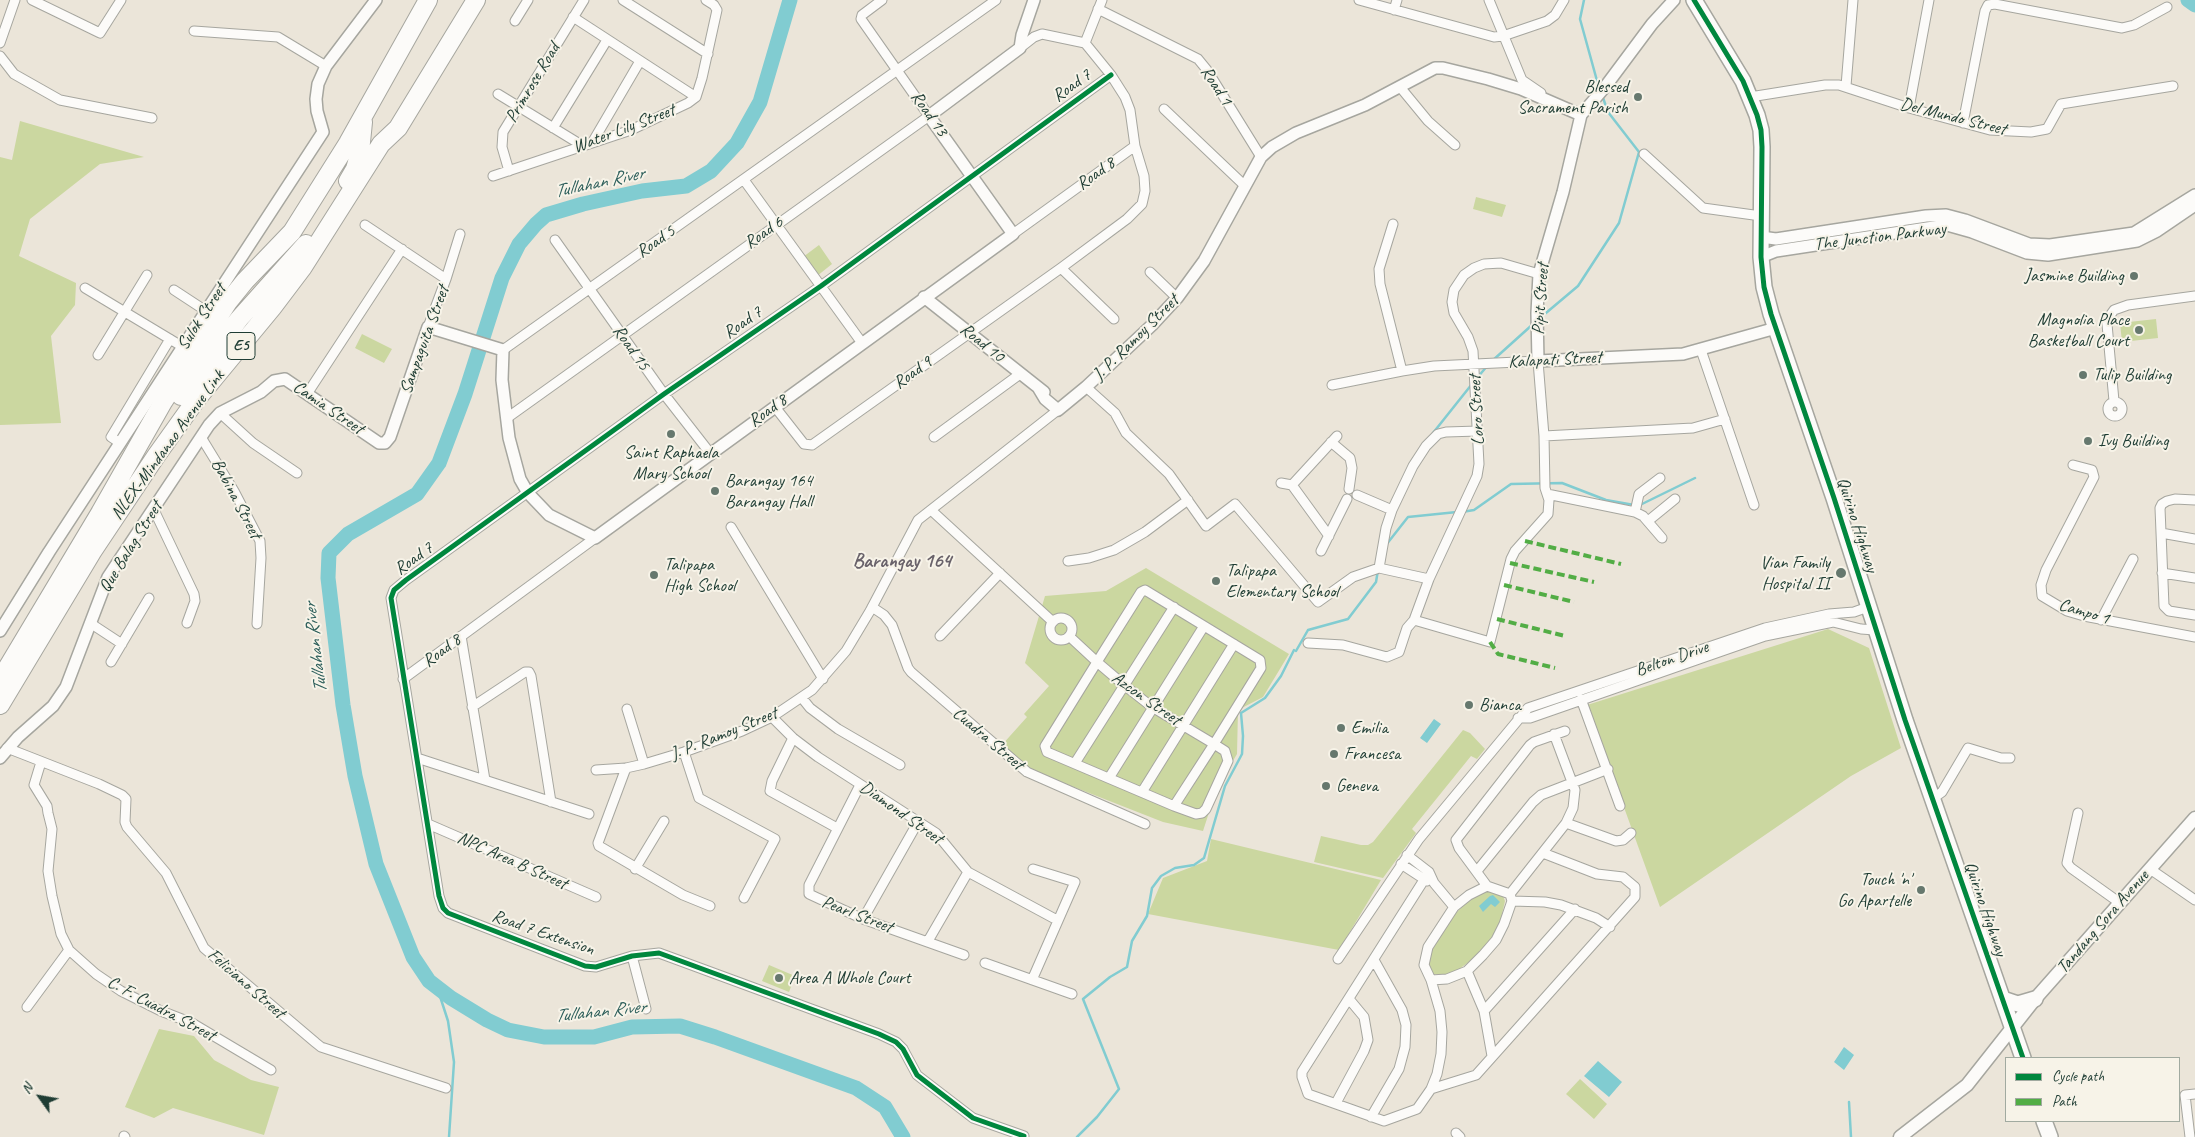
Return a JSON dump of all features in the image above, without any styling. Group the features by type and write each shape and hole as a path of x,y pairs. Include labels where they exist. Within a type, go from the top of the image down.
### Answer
{"highway":[{"name":"NLEX-Mindanao Avenue Link","path":"0,680 100,513 163,402 228,302 292,232 348,144 428,0"},
{"name":"NLEX-Mindanao Avenue Link","path":"0,704 92,552 156,456 196,400 272,308 303,266 381,144 398,128 476,0"},
{"name":"NLEX-Mindanao Avenue Link","path":"100,513 203,366 270,282 307,244 355,169 362,138 363,116"}],"main road":[{"name":"Quirino Highway","path":"1694,0 1744,81 1761,130 1761,257 1767,300 1932,799 2023,1057"},
{"name":"Tandang Sora Avenue","path":"1900,1137 1967,1085 2012,1026 2195,818"},
{"path":"2002,999 2018,1004 2035,1000"},
{"path":"2044,1122 2050,1137"}],"street":[{"path":"0,43 15,0"},
{"path":"32,0 100,33 121,0"},
{"name":"Sulok Street","path":"0,631 323,132 319,123 316,99 318,84 326,66 376,0"},
{"path":"515,21 528,0"},
{"name":"Primrose Road","path":"509,170 501,140 503,132 517,106 584,0"},
{"path":"623,0 708,54"},
{"name":"Water Lily Street","path":"493,176 631,130 688,103 696,96 708,54 717,10 714,5 706,0"},
{"name":"Road 13","path":"882,0 862,15 861,20 1013,234"},
{"name":"Road 5","path":"503,350 996,0"},
{"path":"1020,48 1022,35 1034,0"},
{"path":"1359,0 1494,37 1503,36 1547,21 1563,5 1564,0"},
{"path":"1394,10 1397,0"},
{"path":"1490,0 1522,80 1540,92 1549,101"},
{"path":"1581,115 1606,87 1652,24 1674,0"},
{"path":"1846,86 1853,0"},
{"path":"1909,108 1930,0"},
{"path":"1020,48 1034,37 1042,34 1085,43 1100,4"},
{"name":"Road 1","path":"1100,4 1198,59 1207,70 1261,157"},
{"path":"1962,123 1987,7 1990,4 2122,28 2167,7"},
{"path":"573,18 696,96"},
{"path":"194,32 278,36 326,66"},
{"path":"553,128 607,40"},
{"name":"Road 9","path":"774,407 804,444 812,445 1127,220 1142,204 1145,191 1144,176 1135,146 1130,110 1125,97 1111,75 1085,43"},
{"name":"Road 6","path":"507,418 776,224 930,116 1020,48"},
{"path":"0,56 14,74 60,100 152,118"},
{"path":"592,143 640,61"},
{"name":"J. P. Ramoy Street","path":"596,770 626,768 684,752 772,717 802,698 823,679 846,652 918,520 1086,387 1177,298 1204,261 1261,157 1284,138 1365,105 1429,71 1443,68 1520,89 1581,115"},
{"name":"Road 7","path":"392,593 406,580 528,494 664,394 821,286 1111,75"},
{"name":"Del Mundo Street","path":"1750,97 1825,85 1846,86 1909,108 1990,130 2031,132 2047,129 2061,104 2173,86"},
{"path":"1400,87 1428,121 1455,145"},
{"path":"498,94 582,146"},
{"path":"1164,109 1244,185"},
{"name":"Pipit Street","path":"1414,620 1490,642 1510,562 1515,551 1546,518 1549,500 1546,491 1538,361 1537,313 1540,274 1563,192 1581,115"},
{"name":"Road 8","path":"403,679 924,297 1135,146"},
{"path":"1644,154 1703,208 1762,216"},
{"path":"744,180 862,343"},
{"name":"The Junction Parkway","path":"1761,257 1776,251 1947,225 2048,255 2136,241 2195,195"},
{"name":"The Junction Parkway","path":"2154,227 2195,205"},
{"name":"The Junction Parkway","path":"1761,237 1776,239 1926,216 1946,215 1975,223 2028,248"},
{"path":"1393,224 1379,269 1380,284 1402,371"},
{"path":"365,226 402,248 446,279"},
{"name":"Sampaguita Street","path":"385,444 390,437 460,234"},
{"name":"Road 15","path":"555,240 664,394 710,453"},
{"path":"307,394 402,248"},
{"name":"Loro Street","path":"1308,643 1348,646 1387,657 1399,652 1409,624 1414,620 1429,579 1477,476 1479,464 1474,364 1471,344 1458,323 1452,307 1452,296 1461,279 1474,268 1489,263 1507,264 1540,274"},
{"path":"1061,268 1114,319"},
{"path":"1150,272 1177,298"},
{"path":"98,355 148,275"},
{"path":"85,288 183,347"},
{"path":"174,290 206,311"},
{"path":"2114,402 2107,324 2109,316 2114,310 2128,305 2195,296"},
{"name":"Road 10","path":"924,297 1039,389 1044,399 1060,408"},
{"path":"428,327 503,350 502,380 513,456 528,494 549,515 595,538"},
{"name":"Kalapati Street","path":"1332,385 1402,371 1474,364 1683,354 1776,328"},
{"path":"120,443 111,437 170,338"},
{"path":"1701,350 1754,505"},
{"path":"934,437 1020,374"},
{"name":"Camia Street","path":"220,413 261,392 280,379 286,380 379,443 385,444"},
{"path":"1086,387 1115,413 1126,433 1169,474 1206,526 1235,504 1318,602 1353,577 1380,568 1429,579"},
{"path":"220,413 253,443 296,473"},
{"name":"Que Balag Street","path":"3,753 54,706 66,687 108,577 154,510 201,436 220,413"},
{"path":"1544,436 1693,428 1725,420"},
{"path":"1380,568 1386,528 1391,512 1413,466 1432,439 1446,432 1478,431"},
{"name":"Babina Street","path":"201,436 234,491 260,541 261,558 257,624"},
{"path":"1292,485 1334,439 1350,458 1352,495 1321,551"},
{"name":"Campo 1","path":"2073,465 2092,470 2094,477 2046,570 2040,591 2042,596 2067,611 2101,620 2195,637"},
{"path":"1634,512 1639,494 1660,478"},
{"path":"1281,483 1292,485 1329,536"},
{"path":"1546,491 1634,512 1648,521 1662,538"},
{"path":"1352,495 1391,512"},
{"path":"1648,521 1675,499"},
{"path":"2195,500 2175,499 2162,504 2160,508 2165,610 2195,616"},
{"path":"1068,561 1088,558 1114,550 1145,532 1188,500"},
{"path":"154,510 194,594 195,602 188,623"},
{"name":"Azcon Street","path":"931,510 1053,622"},
{"path":"731,527 823,679"},
{"path":"2162,533 2195,539"},
{"path":"2101,620 2133,559"},
{"path":"940,636 1000,573"},
{"path":"2162,573 2195,578"},
{"path":"1145,590 1150,592 1204,626 1260,660 1261,668 1174,806 1047,752 1045,746 1141,592 1145,590"},
{"name":"Road 7 Extension","path":"392,593 403,679 439,896 443,908 448,913 585,966 596,967 632,956 659,953 888,1038 896,1042 904,1050 918,1075 973,1118 1024,1136"},
{"path":"111,662 149,598"},
{"name":"Cuadra Street","path":"872,607 884,615 892,625 911,672 1027,772 1145,824"},
{"path":"1075,763 1174,607"},
{"name":"Belton Drive","path":"1338,959 1407,856 1528,708 1743,639 1765,636 1868,607"},
{"path":"1848,613 1849,626"},
{"name":"Azcon Street","path":"1060,618 1067,620 1071,626 1069,636 1058,640 1052,636 1050,629 1053,622 1060,618"},
{"name":"Belton Drive","path":"1832,618 1849,626 1875,630"},
{"path":"90,623 122,644"},
{"path":"1109,778 1204,626"},
{"path":"461,636 485,780"},
{"name":"Azcon Street","path":"1069,636 1097,662 1152,707 1225,751 1228,756 1224,769 1206,809 1202,813 1196,814 1174,806"},
{"name":"Belton Drive","path":"1518,718 1530,718 1743,639"},
{"path":"1142,792 1234,644"},
{"path":"472,707 525,672 529,672 532,676 551,802"},
{"path":"802,698 810,708 838,729 900,764"},
{"path":"1581,699 1620,806"},
{"path":"627,709 644,764"},
{"name":"Diamond Street","path":"772,717 793,738 860,785 943,839 968,872 1056,920"},
{"path":"1565,731 1530,745 1456,840 1458,848 1478,871 1487,886 1511,897 1545,902 1575,910 1596,918 1610,927"},
{"path":"1431,980 1447,979 1467,971 1496,940 1511,897 1566,823 1576,796 1554,734"},
{"path":"793,738 772,781 770,791 838,828"},
{"path":"1932,799 1942,792 1968,748 2001,758 2010,758"},
{"path":"684,752 699,798 775,839 744,898"},
{"path":"3,753 41,762"},
{"path":"417,758 589,814"},
{"name":"Feliciano Street","path":"41,762 99,784 122,795 126,799 125,822 127,827 166,873 204,948 321,1047 446,1088"},
{"name":"C. F. Cuadra Street","path":"41,762 34,785 47,806 52,829 48,871 61,934 70,950 96,974 121,991 161,1012 192,1023 271,1070"},
{"path":"626,768 598,843 599,846 635,869 683,895 710,906"},
{"path":"1478,871 1533,802 1542,795 1608,769"},
{"name":"Pearl Street","path":"860,785 809,885 809,894 863,919 964,955"},
{"path":"2078,813 2067,863 2071,868 2120,903"},
{"path":"635,869 664,821"},
{"path":"863,919 918,822"},
{"path":"1566,823 1616,841 1623,840 1631,833"},
{"name":"NPC Area B Street","path":"428,824 596,898"},
{"path":"1431,1089 1476,1075 1635,897 1635,887 1623,877 1597,874 1544,853"},
{"path":"1407,856 1429,872 1434,883 1454,907"},
{"path":"1401,864 1423,880 1434,883"},
{"path":"1032,980 1057,925 1056,920 1061,915 1074,882 1033,869"},
{"path":"2150,869 2195,900"},
{"path":"928,941 968,872"},
{"path":"1429,872 1302,1072 1308,1094 1384,1121 1417,1109 1431,1089 1437,1074 1441,1054 1442,1032 1440,1011 1431,980 1424,965 1428,947 1454,907 1469,895 1487,886"},
{"path":"1484,1011 1575,910"},
{"path":"27,1006 70,950"},
{"path":"632,956 646,1009"},
{"path":"1371,1117 1399,1068 1406,1047 1406,1025 1402,1010 1374,960"},
{"path":"985,963 1072,994"},
{"path":"1467,971 1484,1011 1492,1056"},
{"path":"1336,1103 1368,1040 1364,1016 1350,999"},
{"path":"2190,1137 2185,1095 2195,1094"}],"green space":[{"path":"20,121 144,157 100,164 30,219 19,256 76,283 75,305 51,336 61,423 0,425 0,157 12,160"},
{"path":"1476,197 1506,205 1502,217 1473,209"},
{"path":"819,245 832,264 817,276 803,257"},
{"name":"Magnolia Place Basketball Court","path":"2156,319 2158,338 2122,342 2120,323"},
{"path":"362,334 392,349 384,363 355,348"},
{"path":"1146,568 1289,654 1263,697 1238,710 1237,754 1217,788 1203,831 1163,822 1033,771 1001,746 1027,717 1024,714 1049,686 1025,663 1045,596 1106,591"},
{"path":"1828,629 1869,648 1901,748 1851,776 1660,907 1587,705"},
{"path":"1463,730 1470,733 1485,749 1477,759 1471,756 1412,829 1416,833 1383,878 1314,862 1321,836 1361,845 1368,845 1373,842"},
{"path":"1211,839 1381,880 1339,950 1148,914 1163,878 1207,861"},
{"path":"1493,891 1503,896 1505,901 1500,923 1490,940 1477,956 1455,972 1442,975 1433,974 1429,967 1432,948 1450,918 1469,901 1484,892"},
{"name":"Area A Whole Court","path":"769,965 795,976 789,992 762,981"},
{"path":"159,1029 194,1036 214,1060 251,1080 279,1087 264,1135 173,1108 154,1118 125,1107"},
{"path":"1580,1079 1607,1104 1594,1119 1566,1094"}],"water":[{"path":"1434,719 1441,724 1427,743 1420,738"},
{"path":"1493,895 1500,902 1495,907 1491,904 1483,912 1479,906"},
{"path":"1844,1047 1854,1055 1844,1070 1834,1062"},
{"path":"1598,1061 1622,1082 1609,1097 1584,1076"}],"waterway":[{"name":"Tullahan River","path":"790,0 760,102 737,143 711,171 686,186 642,191 583,204 546,215 519,244 502,278 465,394 439,463 417,494 348,534 329,553 328,578 343,705 355,776 376,864 413,957 429,981 451,998 487,1020 508,1030 544,1037 594,1037 632,1027 680,1026 715,1037 856,1088 885,1107 903,1137"},
{"path":"1584,0 1580,19 1599,88"},
{"path":"2188,0 2195,5"},
{"path":"1540,318 1578,286 1619,223 1639,152 1608,112 1602,95"},
{"path":"1492,361 1532,325"},
{"path":"1477,378 1488,365"},
{"path":"1433,433 1472,384"},
{"path":"1640,505 1695,478"},
{"path":"1462,512 1474,510 1511,484 1562,483 1606,500 1634,505"},
{"path":"1386,545 1408,517 1457,512"},
{"path":"1296,651 1308,630 1348,619 1376,582 1378,570"},
{"path":"1077,1137 1097,1117 1119,1089 1083,999 1110,977 1127,967 1132,941 1147,916 1152,888 1161,876 1175,868 1194,865 1204,858 1225,786 1242,754 1241,713 1265,698 1281,676 1294,650"},
{"path":"437,987 448,1021 454,1062 449,1137"},
{"path":"1849,1102 1851,1137"}],"marked path":[{"path":"1525,541 1621,564"},
{"path":"1510,563 1594,582"},
{"path":"1504,585 1574,602"},
{"path":"1497,619 1565,636"},
{"path":"1490,642 1498,654 1555,668"}],"cycle path":[{"path":"1694,0 1743,81 1757,115 1761,130 1762,147 1761,257 1764,287 1771,314 1834,498 1905,720 2023,1057"},
{"path":"1024,1136 973,1118 917,1075 903,1049 896,1042 879,1034 659,953 632,956 596,967 585,966 448,913 443,908 439,896 391,598 394,590 406,580 664,394 821,286 1111,75"}],"place":[{"name":"Blessed Sacrament Parish","path":"1638,97"},
{"name":"Jasmine Building","path":"2134,276"},
{"name":"Magnolia Place Basketball Court","path":"2139,330"},
{"name":"Tulip Building","path":"2083,375"},
{"name":"Saint Raphaela Mary School","path":"671,434"},
{"name":"Ivy Building","path":"2088,441"},
{"name":"Barangay 164 Barangay Hall","path":"715,491"},
{"name":"Vian Family Hospital II","path":"1841,573"},
{"name":"Talipapa High School","path":"654,575"},
{"name":"Talipapa Elementary School","path":"1216,581"},
{"name":"Bianca","path":"1469,705"},
{"name":"Emilia","path":"1341,728"},
{"name":"Francesa","path":"1334,754"},
{"name":"Geneva","path":"1326,786"},
{"name":"Touch 'n' Go Apartelle","path":"1921,890"},
{"name":"Area A Whole Court","path":"779,978"}],"district":[{"name":"Barangay 164","path":"902,562"}]}
